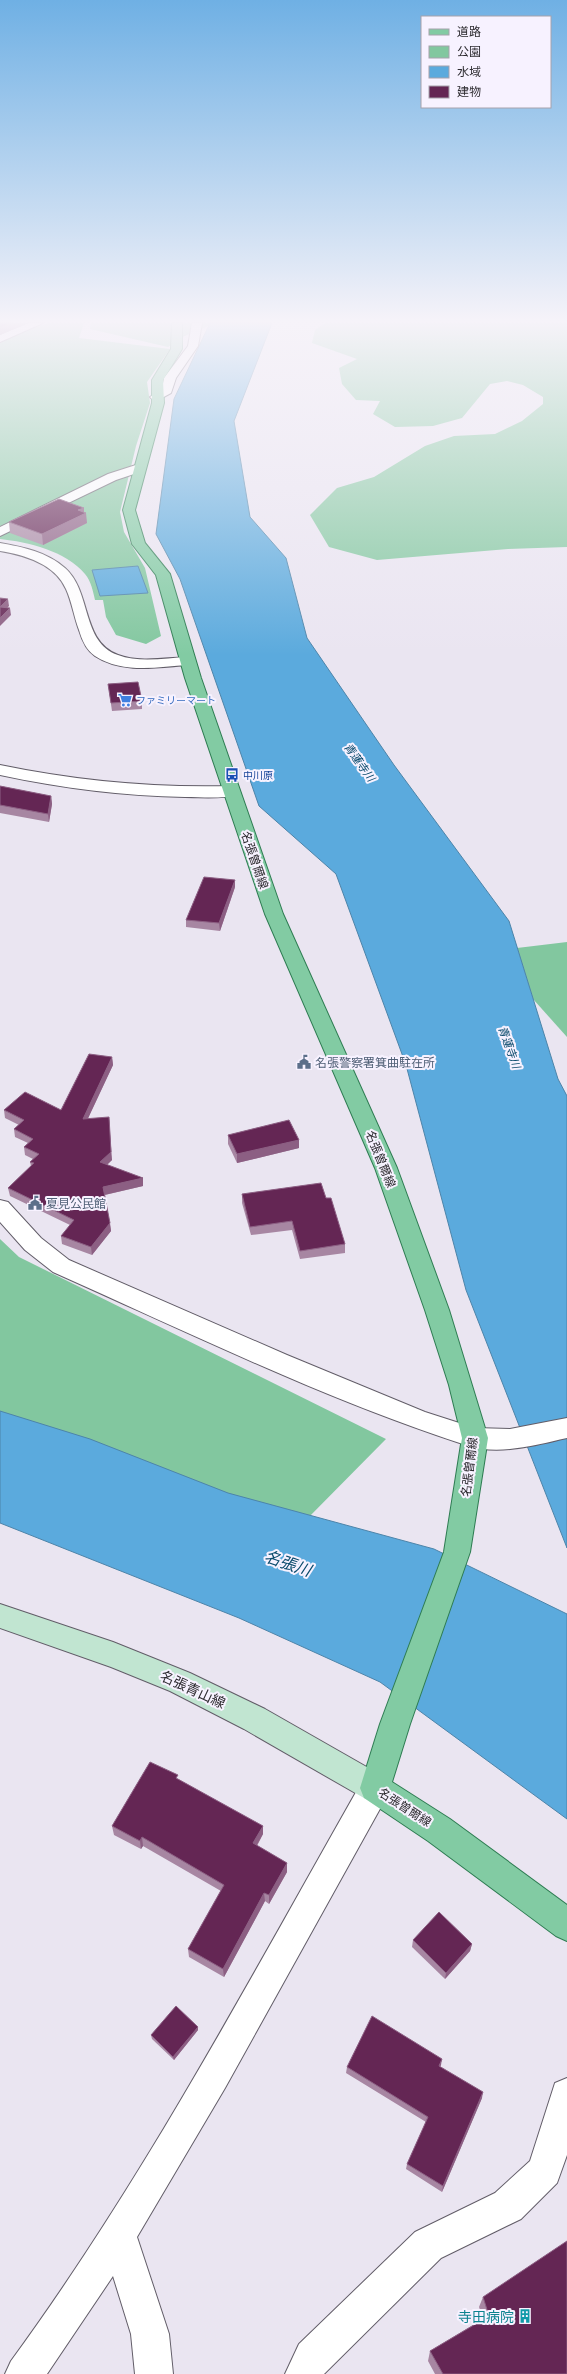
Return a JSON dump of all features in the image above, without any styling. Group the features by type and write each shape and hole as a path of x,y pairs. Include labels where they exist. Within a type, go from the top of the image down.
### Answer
{"main road":[{"name":"名張曽爾線","path":"149,434 129,510 131,522 139,544 163,574 184,641 188,661 274,914 386,1168 439,1318 461,1385 475,1438 457,1552 395,1724 392,1739 375,1788 446,1835 567,1925"},
{"name":"名張青山線","path":"0,1616 135,1663 179,1681 226,1703 375,1788"}],"street":[{"path":"0,532 112,477 139,468"},
{"path":"0,547 33,556 62,571 74,590 81,619 90,639 95,648 103,654 133,663 188,661"},
{"path":"0,770 60,782 139,790 231,791"},
{"path":"0,1208 33,1244 61,1266 396,1411 475,1438 518,1438 567,1428"},
{"path":"24,2374 70,2312 119,2236 256,2001 375,1788"},
{"path":"304,2374 312,2357 428,2245 508,2206 523,2194 545,2171 567,2095"},
{"path":"119,2236 150,2334 154,2374"}],"green space":[{"path":"0,434 140,434 120,512 124,532 145,568 161,636 146,644 116,635 106,617 103,600 95,600 89,580 77,566 68,559 46,549 22,542 0,539"},
{"path":"567,434 567,547 508,549 377,560 329,547 310,515 337,488 374,477 425,446 454,436"},
{"path":"567,942 567,1037 533,999 517,948"},
{"path":"0,1239 19,1257 386,1439 305,1521 0,1448"}],"water":[{"name":"青蓮寺川","path":"169,434 236,434 250,517 286,558 307,638 394,765 509,921 558,1079 567,1096 567,1548 466,1290 406,1065 336,874 259,806 180,579 156,534"},
{"path":"138,566 148,593 100,596 92,570"},
{"name":"名張川","path":"0,1411 90,1439 228,1493 434,1549 567,1614 567,1819 380,1682 239,1618 0,1523"}],"building":[{"path":"59,499 84,508 78,510 86,513 42,534 9,522"},
{"path":"0,598 8,599 0,607"},
{"path":"0,607 10,608 0,618"},
{"path":"138,682 142,701 111,703 108,684"},
{"path":"0,786 51,796 48,814 0,805"},
{"path":"204,877 235,880 219,923 186,920"},
{"path":"89,1054 112,1057 83,1119 109,1117 111,1152 100,1162 143,1178 103,1187 110,1223 91,1247 61,1236 74,1220 8,1188 34,1163 30,1162 39,1154 24,1147 33,1139 14,1129 24,1120 4,1110 25,1092 61,1110"},
{"path":"289,1120 299,1140 237,1154 228,1135"},
{"path":"321,1183 326,1198 331,1198 345,1244 300,1251 292,1221 250,1227 242,1194"},
{"path":"150,1762 178,1775 176,1778 263,1826 253,1843 287,1863 269,1895 264,1893 223,1969 188,1949 224,1885 142,1837 140,1841 112,1826"},
{"path":"439,1912 472,1944 446,1973 413,1940"},
{"path":"176,2006 198,2027 173,2057 151,2035"},
{"path":"372,2016 442,2059 439,2066 483,2092 443,2186 407,2164 428,2117 347,2067"},
{"name":"寺田病院","path":"567,2241 567,2374 443,2374 430,2351 489,2316 483,2297"}],"place":[{"name":"ファミリーマート","path":"125,700"},
{"name":"中川原","path":"232,775"},
{"name":"名張警察署箕曲駐在所","path":"304,1062"},
{"name":"夏見公民館","path":"35,1203"},
{"name":"寺田病院","path":"525,2316"}]}
